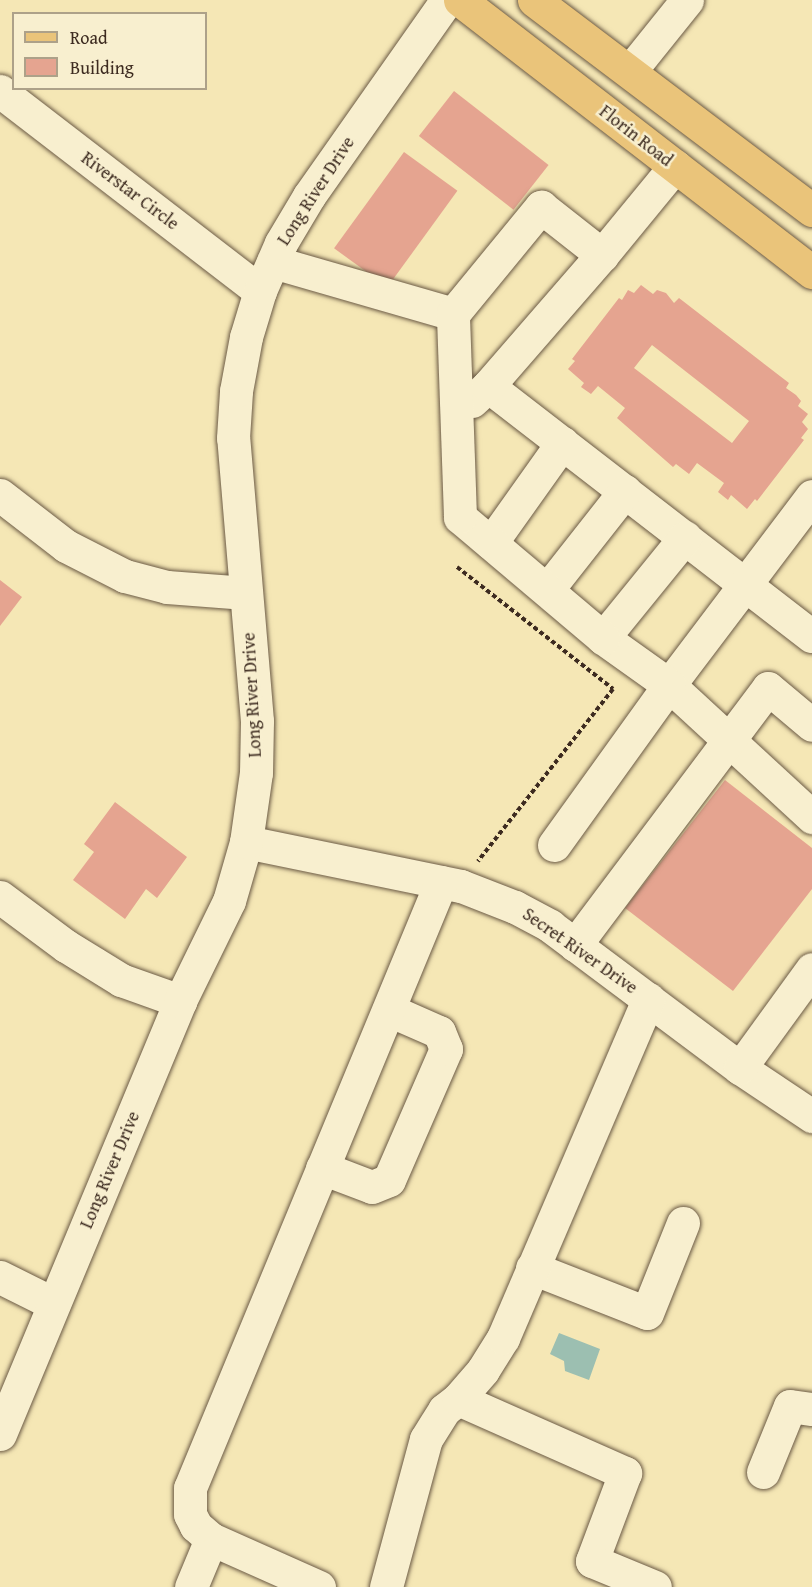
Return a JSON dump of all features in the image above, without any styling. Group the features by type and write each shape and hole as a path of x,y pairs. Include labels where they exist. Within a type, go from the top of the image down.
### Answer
{"main road":[{"name":"Florin Road","path":"460,0 812,272"},
{"path":"534,0 812,210"}],"street":[{"name":"Long River Drive","path":"0,1434 180,1001 229,901 246,842 256,773 257,721 233,438 240,369 246,337 267,277 309,195 447,0"},
{"path":"630,71 687,0"},
{"name":"Riverstar Circle","path":"0,91 267,277"},
{"path":"457,414 488,386 602,255 675,166"},
{"path":"602,255 541,207 453,314 460,517 603,638 669,685 812,817"},
{"path":"267,277 453,314"},
{"path":"488,386 812,636"},
{"path":"491,543 562,443"},
{"path":"547,590 625,491"},
{"path":"0,495 66,546 125,576 166,587 246,593"},
{"path":"554,845 669,685 812,496"},
{"path":"603,638 685,537"},
{"path":"576,945 768,688 812,725"},
{"name":"Secret River Drive","path":"246,842 441,882 515,907 550,926 740,1068 812,1116"},
{"path":"319,1587 211,1539 196,1526 190,1514 190,1488 441,882"},
{"path":"0,897 66,946 121,980 180,1001"},
{"path":"740,1068 812,969"},
{"path":"386,1587 426,1439 444,1410 458,1399 483,1370 502,1338 648,999"},
{"path":"322,1168 372,1187 389,1180 446,1048 439,1032 389,1010"},
{"path":"532,1268 647,1313 683,1222"},
{"path":"0,1277 54,1304"},
{"path":"458,1399 625,1473 592,1561 655,1587"},
{"path":"764,1472 790,1406 812,1409"},
{"path":"191,1587 211,1539"}],"path":[{"path":"457,567 613,689 478,861"}],"shaded area":[{"path":"559,1333 600,1349 589,1380 565,1371 564,1361 550,1354"}],"building":[{"path":"454,91 549,165 513,210 419,136"},
{"path":"404,152 457,191 387,287 334,248"},
{"path":"641,285 653,294 657,290 666,293 674,303 679,298 789,383 786,388 796,395 801,401 798,406 808,414 802,422 808,429 801,438 804,440 757,501 755,499 747,509 731,495 728,500 718,492 724,483 697,463 689,474 676,464 673,467 617,418 625,408 598,386 591,394 581,387 584,383 568,369 575,361 572,359 619,298 622,300 628,290 634,293","holes":["652,345 749,421 732,443 634,368"]},
{"path":"0,580 22,597 0,626"},
{"path":"725,780 812,848 812,889 733,991 625,908"},
{"path":"115,802 187,857 157,898 146,889 125,919 73,880 94,852 84,844"}]}
